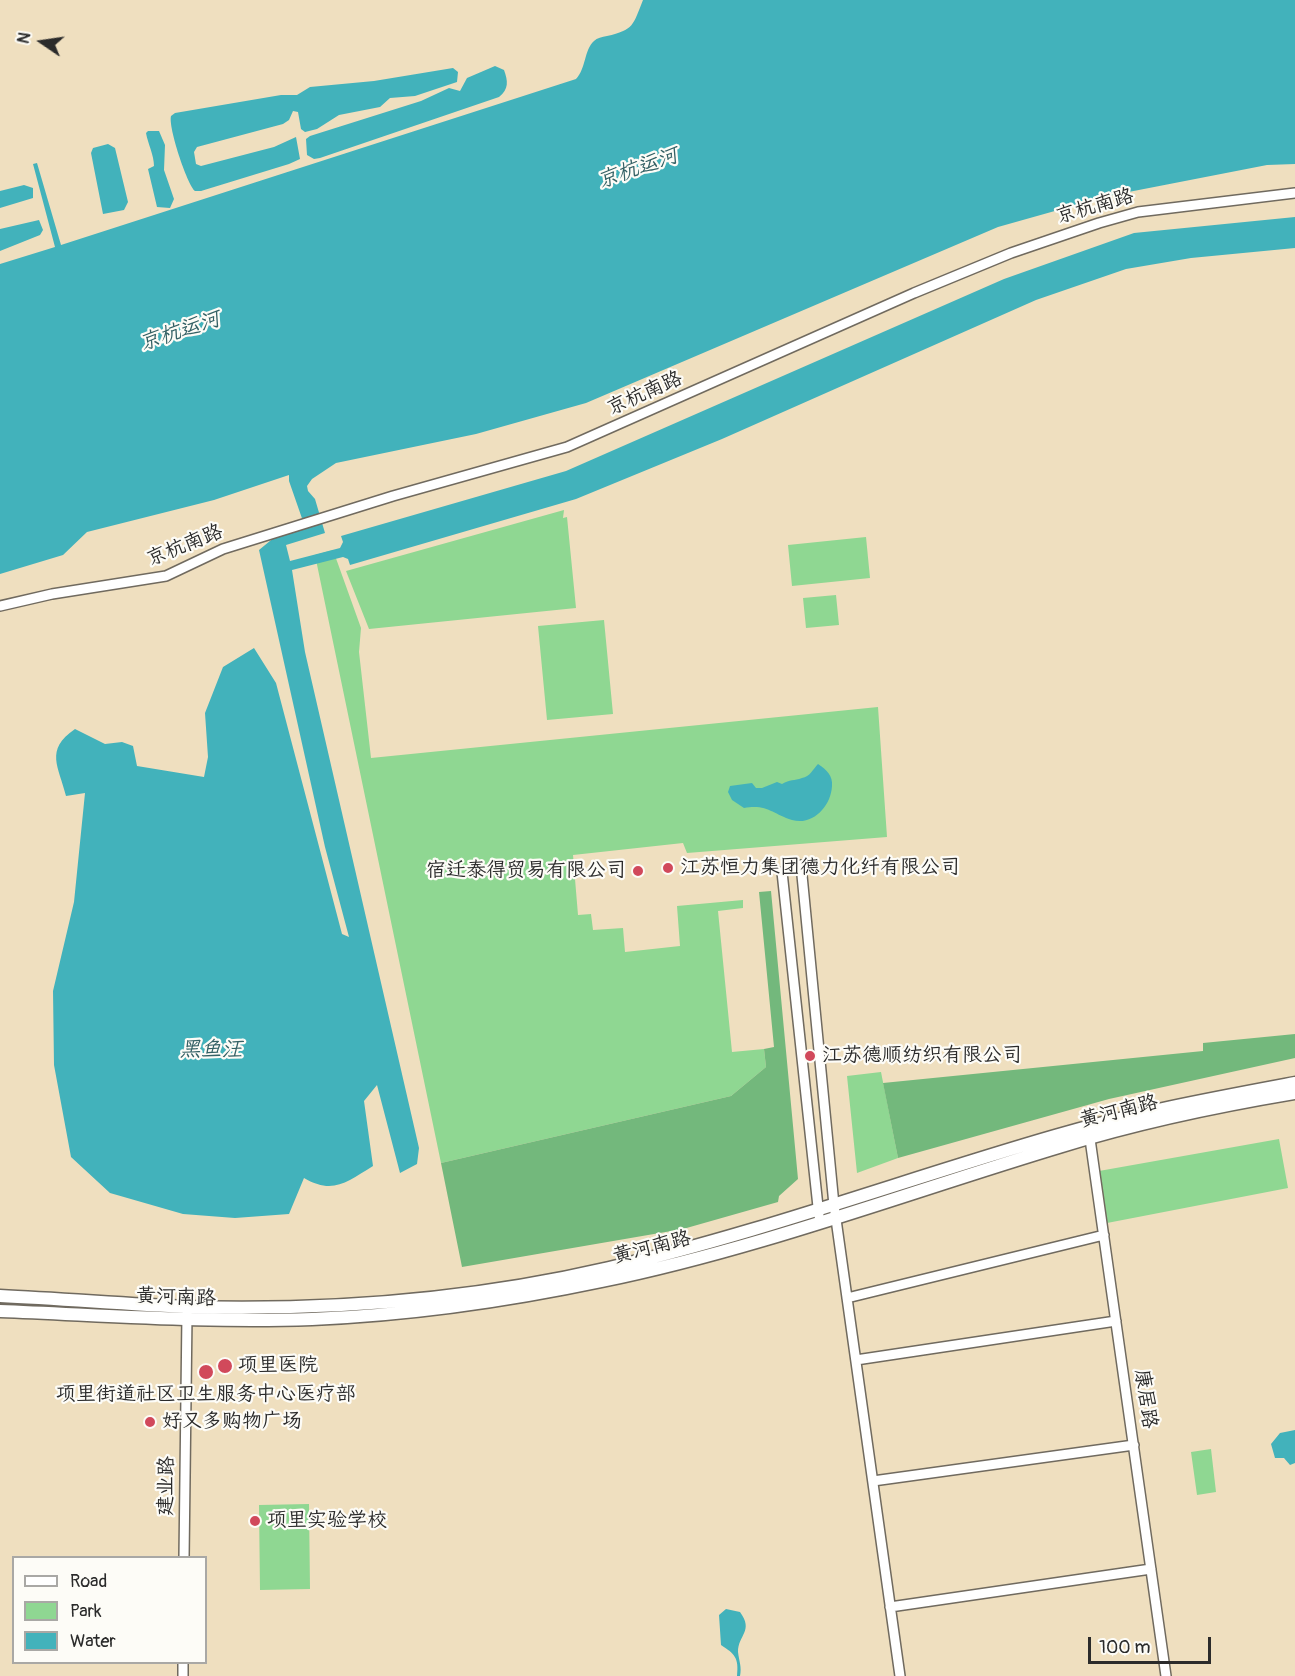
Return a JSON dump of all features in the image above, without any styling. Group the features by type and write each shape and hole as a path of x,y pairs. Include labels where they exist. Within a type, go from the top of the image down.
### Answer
{"main road":[{"name":"黄河南路","path":"0,1311 187,1313 373,1304 517,1285 606,1269 819,1216 1089,1132 1295,1083"},
{"name":"黄河南路","path":"1089,1132 1295,1093"},
{"name":"黄河南路","path":"0,1296 187,1313"}],"street":[{"name":"京杭南路","path":"0,606 52,594 166,576 222,549 393,496 567,447 979,266 1099,223 1138,212 1295,193"},
{"path":"801,865 835,1211 900,1676"},
{"path":"782,872 819,1216"},
{"name":"康居路","path":"1089,1132 1166,1676"},
{"path":"847,1298 1104,1234"},
{"name":"建业路","path":"184,1556 187,1313"},
{"path":"856,1360 1116,1321"},
{"path":"873,1481 1134,1445"},
{"path":"890,1607 1151,1569"}],"green space":[{"path":"564,510 563,518 567,517 576,608 369,629 346,571"},
{"path":"866,537 870,578 792,586 788,545"},
{"path":"333,550 361,628 359,652 371,758 878,707 887,837 687,853 683,843 573,855 578,915 591,914 593,930 623,928 625,952 680,946 677,906 743,900 743,908 718,911 732,1052 764,1049 766,1067 731,1096 441,1163 315,555"},
{"path":"836,595 839,625 806,628 803,598"},
{"path":"604,620 613,714 547,720 538,626"},
{"path":"771,891 798,1179 779,1196 778,1202 683,1229 462,1267 441,1163 731,1096 766,1067 764,1049 774,1047 759,892"},
{"path":"1295,1034 1295,1058 1109,1099 898,1158 883,1083 1203,1051 1203,1043"},
{"path":"881,1072 898,1158 857,1173 847,1076"},
{"path":"1279,1139 1288,1188 1107,1223 1099,1171"},
{"path":"1211,1449 1216,1492 1197,1495 1191,1452"},
{"path":"309,1504 310,1589 260,1590 259,1505"}],"water":[{"path":"643,0 1295,0 1295,164 1267,165 1108,196 998,227 586,403 476,434 336,463 312,479 307,486 315,499 325,533 286,545 290,561 340,548 343,542 341,536 566,471 1004,279 1134,233 1295,217 1295,248 1191,258 1126,269 1036,300 722,439 576,499 350,565 348,559 343,557 292,570 305,652 419,1148 417,1164 400,1173 377,1085 364,1101 373,1166 347,1181 332,1186 323,1186 304,1178 289,1214 235,1218 183,1214 110,1193 71,1157 54,1065 53,991 74,902 85,793 66,796 56,760 60,744 65,737 75,729 105,744 122,742 133,746 137,766 204,777 208,757 205,713 223,667 254,648 276,683 342,934 349,937 325,847 259,550 276,536 305,527 289,475 214,500 87,532 63,555 0,574 0,264 55,247 33,164 37,163 61,245 576,79 594,41 628,29"},
{"path":"495,66 504,70 507,81 505,91 499,97 320,158 314,159 307,155 306,139 310,136 421,101 449,88 460,91 467,78"},
{"path":"453,68 458,72 457,82 415,96 390,98 380,107 339,115 317,129 305,132 301,129 298,112 293,111 289,120 283,124 197,147 194,152 196,164 201,166 274,147 296,137 300,159 201,191 195,191 187,178 172,131 171,116 175,113 281,95 297,95 310,87 374,81"},
{"path":"159,131 165,145 164,170 174,199 170,208 157,207 148,169 154,166 146,133"},
{"path":"108,144 115,148 128,202 124,210 103,214 91,153 93,148"},
{"path":"24,185 33,188 33,198 0,208 0,191"},
{"path":"39,220 43,230 40,235 0,251 0,229"},
{"path":"818,764 830,776 831,793 819,813 807,820 792,820 759,807 744,808 732,800 728,792 730,786 752,783 756,788 762,788 777,782 782,784 805,777"},
{"path":"1295,1430 1295,1463 1290,1465 1284,1458 1275,1458 1271,1444 1280,1433"},
{"path":"726,1609 740,1612 746,1624 738,1652 740,1676 737,1676 735,1657 721,1645 719,1615"}],"place":[{"name":"江苏恒力集团德力化纤有限公司","path":"668,868"},
{"name":"宿迁泰得贸易有限公司","path":"638,871"},
{"name":"江苏德顺纺织有限公司","path":"810,1056"},
{"name":"项里医院","path":"225,1366"},
{"name":"项里街道社区卫生服务中心医疗部","path":"206,1372"},
{"name":"好又多购物广场","path":"150,1422"},
{"name":"项里实验学校","path":"255,1521"}],"water label":[{"name":"京杭运河","path":"638,169"},
{"name":"京杭运河","path":"180,332"},
{"name":"黑鱼汪","path":"211,1051"}]}
